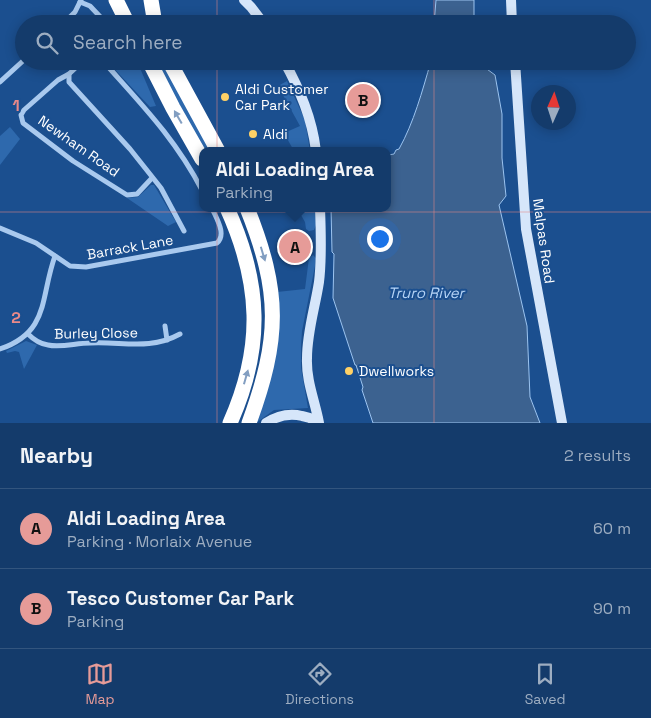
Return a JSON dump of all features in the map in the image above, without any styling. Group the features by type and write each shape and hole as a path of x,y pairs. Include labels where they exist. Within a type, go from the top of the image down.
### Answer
{"highway":[{"path":"116,0 124,15"},
{"path":"151,0 154,15"},
{"path":"154,70 199,154"},
{"path":"174,70 216,147"},
{"path":"229,212 251,276 255,312 255,330 250,362 230,423"},
{"path":"247,212 264,258 272,294 273,314 273,334 267,367 249,423"}],"street":[{"path":"244,0 257,15"},
{"path":"511,0 512,15"},
{"path":"72,15 80,1 91,7 99,15"},
{"path":"0,82 15,68"},
{"name":"Newham Road","path":"73,70 58,80 24,110 21,115 23,123 73,161 127,195 133,196 137,194 152,178"},
{"path":"111,70 150,113 178,148 199,185"},
{"path":"289,70 306,103 315,147"},
{"name":"Malpas Road","path":"516,70 526,229 562,423"},
{"name":"Newham Road","path":"69,74 69,82 130,149 164,194 184,232"},
{"name":"Barrack Lane","path":"0,228 28,239 70,266 80,268 215,244 220,241 222,233 214,212"},
{"path":"266,423 286,415 296,415 318,421 310,389 307,360 308,336 320,265 320,212"},
{"path":"0,348 16,343 28,334 40,315 55,256"},
{"path":"164,326 166,340"},
{"name":"Burley Close","path":"28,334 40,343 52,346 89,343 130,345 166,340 180,334"}],"shaded area":[{"path":"115,70 141,70 156,106 150,107"},
{"path":"160,70 168,70 209,147 202,147"},
{"path":"287,81 305,120 309,147 292,147 284,133 300,126 278,86"},
{"path":"10,127 20,139 0,165 0,136"},
{"path":"151,185 154,185 176,222 168,226 127,198 138,197"},
{"path":"299,212 315,212 316,225 314,230 309,231 306,229 305,222"},
{"path":"313,255 316,258 315,266 302,331 301,347 301,368 308,408 274,410 256,423 277,292 305,289 309,258"},
{"path":"26,341 37,345 24,369 19,352 7,353 6,351"}],"water":[{"path":"436,0 474,0 474,15 435,15"},
{"name":"Truro River","path":"428,70 488,70 495,75 502,114 502,158 506,196 499,205 527,326 530,397 540,423 373,423 333,298 334,254 332,252 331,212 391,212 391,154 399,149 417,106"}],"place":[{"name":"Aldi Customer Car Park","path":"225,97"},
{"name":"Tesco Customer Car Park","path":"363,100"},
{"name":"Aldi","path":"253,134"},
{"name":"Aldi Loading Area","path":"295,247"},
{"name":"Dwellworks","path":"349,371"}]}
